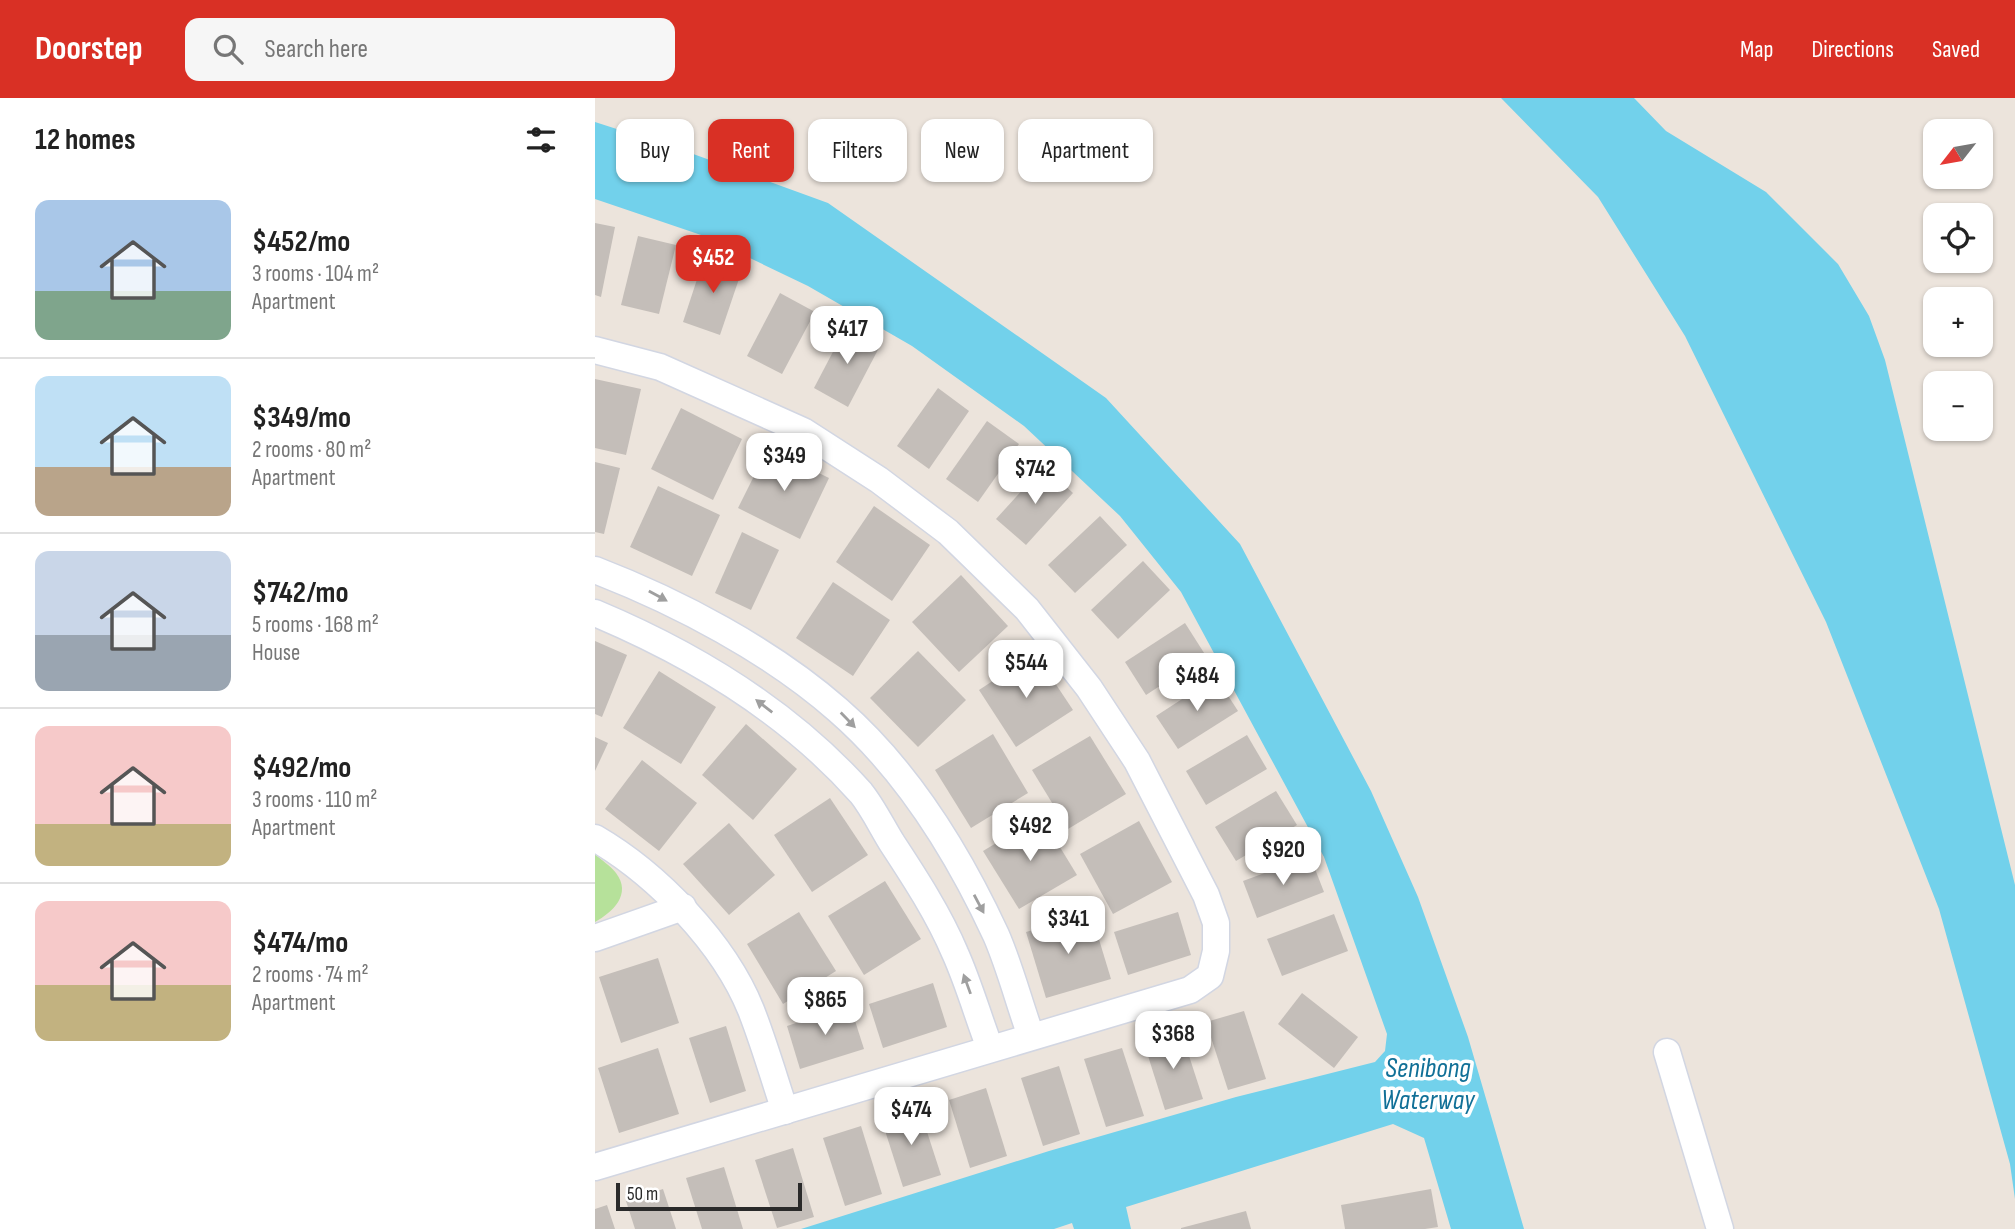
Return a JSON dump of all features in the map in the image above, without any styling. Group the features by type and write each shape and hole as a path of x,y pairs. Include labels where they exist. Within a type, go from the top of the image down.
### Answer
{"street":[{"path":"595,350 660,367 803,431 879,480 948,532 1027,610 1089,688 1130,751 1206,895 1216,923 1216,951 1210,976 1190,990 595,1167"},
{"path":"595,570 646,589 780,663 840,711 895,769 950,848 997,937 1031,1036"},
{"path":"595,613 643,633 698,662 750,695 811,742 863,795 911,872 955,952 990,1048"},
{"path":"595,838 615,850 683,907 710,943 750,1008 785,1111"},
{"path":"595,938 683,907"},
{"path":"1667,1052 1720,1229"}],"green space":[{"path":"595,854 616,873 622,888 614,908 595,922"}],"water":[{"path":"1501,98 1634,98 1666,131 1766,192 1838,264 1869,316 1885,360 2015,885 2015,1199 2010,1164 1939,909 1826,622 1685,336 1598,197"},
{"name":"Senibong Waterway","path":"595,122 616,129 616,182 694,182 694,154 708,159 708,182 770,182 828,203 1106,398 1240,544 1371,791 1418,897 1468,1037 1524,1229 1451,1229 1424,1138 1393,1124 1126,1207 1131,1229 1074,1229 1072,1223 1054,1229 801,1229 1049,1151 1236,1097 1375,1062 1385,1051 1387,1034 1324,857 1181,592 1120,516 1024,426 912,346 808,286 704,236 595,199"}],"building":[{"path":"595,223 615,227 601,297 595,295"},
{"path":"638,236 676,245 659,314 621,305"},
{"path":"705,255 743,267 720,335 683,322"},
{"path":"780,293 815,312 782,374 747,356"},
{"path":"847,325 881,344 848,407 814,388"},
{"path":"595,379 641,389 626,455 595,448"},
{"path":"938,388 969,411 929,469 897,446"},
{"path":"681,408 742,439 713,500 651,469"},
{"path":"987,421 1019,444 978,502 946,479"},
{"path":"768,448 829,478 800,539 738,508"},
{"path":"595,462 620,468 604,534 595,532"},
{"path":"1044,466 1073,493 1026,545 996,519"},
{"path":"658,486 720,515 692,576 630,547"},
{"path":"874,506 930,545 892,601 836,562"},
{"path":"1100,516 1127,545 1075,593 1048,565"},
{"path":"742,532 779,550 751,610 715,593"},
{"path":"1143,561 1170,590 1118,639 1091,610"},
{"path":"961,575 1008,626 959,672 912,622"},
{"path":"833,582 890,620 853,676 796,638"},
{"path":"1185,623 1206,656 1146,695 1125,662"},
{"path":"595,641 627,655 602,717 595,714"},
{"path":"918,651 966,700 918,747 870,698"},
{"path":"1035,653 1073,710 1016,747 979,690"},
{"path":"659,671 716,707 681,764 623,728"},
{"path":"1216,677 1238,711 1178,749 1156,716"},
{"path":"746,724 797,769 753,820 702,775"},
{"path":"993,734 1028,793 971,828 935,770"},
{"path":"1247,735 1267,769 1206,805 1186,771"},
{"path":"1090,736 1126,794 1068,829 1032,770"},
{"path":"595,737 608,743 595,771"},
{"path":"642,760 697,803 659,851 605,809"},
{"path":"1276,791 1297,825 1236,861 1215,827"},
{"path":"830,798 868,855 812,892 774,835"},
{"path":"1041,816 1077,875 1019,909 983,851"},
{"path":"1139,821 1172,882 1113,914 1080,854"},
{"path":"729,823 775,875 729,915 683,864"},
{"path":"1310,856 1324,892 1257,918 1243,881"},
{"path":"885,881 921,939 864,975 828,916"},
{"path":"799,912 836,971 783,1004 747,944"},
{"path":"1178,912 1191,955 1128,975 1114,932"},
{"path":"1091,913 1111,979 1046,998 1026,932"},
{"path":"1334,914 1348,951 1282,976 1267,939"},
{"path":"658,958 679,1023 621,1043 599,977"},
{"path":"933,983 947,1027 883,1048 869,1004"},
{"path":"1302,993 1358,1037 1334,1068 1278,1024"},
{"path":"850,1005 864,1049 800,1069 787,1026"},
{"path":"1244,1011 1266,1079 1228,1090 1206,1022"},
{"path":"726,1026 746,1091 710,1103 689,1038"},
{"path":"1181,1031 1203,1099 1165,1110 1144,1043"},
{"path":"658,1048 679,1114 619,1133 598,1068"},
{"path":"1122,1048 1144,1116 1106,1127 1084,1059"},
{"path":"1059,1066 1080,1134 1043,1146 1021,1078"},
{"path":"986,1088 1007,1156 970,1168 949,1100"},
{"path":"919,1107 941,1175 903,1187 881,1118"},
{"path":"861,1126 882,1194 845,1206 823,1138"},
{"path":"793,1148 814,1217 777,1228 755,1160"},
{"path":"724,1167 743,1229 702,1229 686,1178"},
{"path":"663,1189 676,1229 635,1229 626,1201"},
{"path":"1431,1189 1438,1227 1345,1229 1341,1205"},
{"path":"607,1205 615,1229 595,1229 595,1209"},
{"path":"1246,1211 1251,1229 1181,1229 1181,1228"}]}
